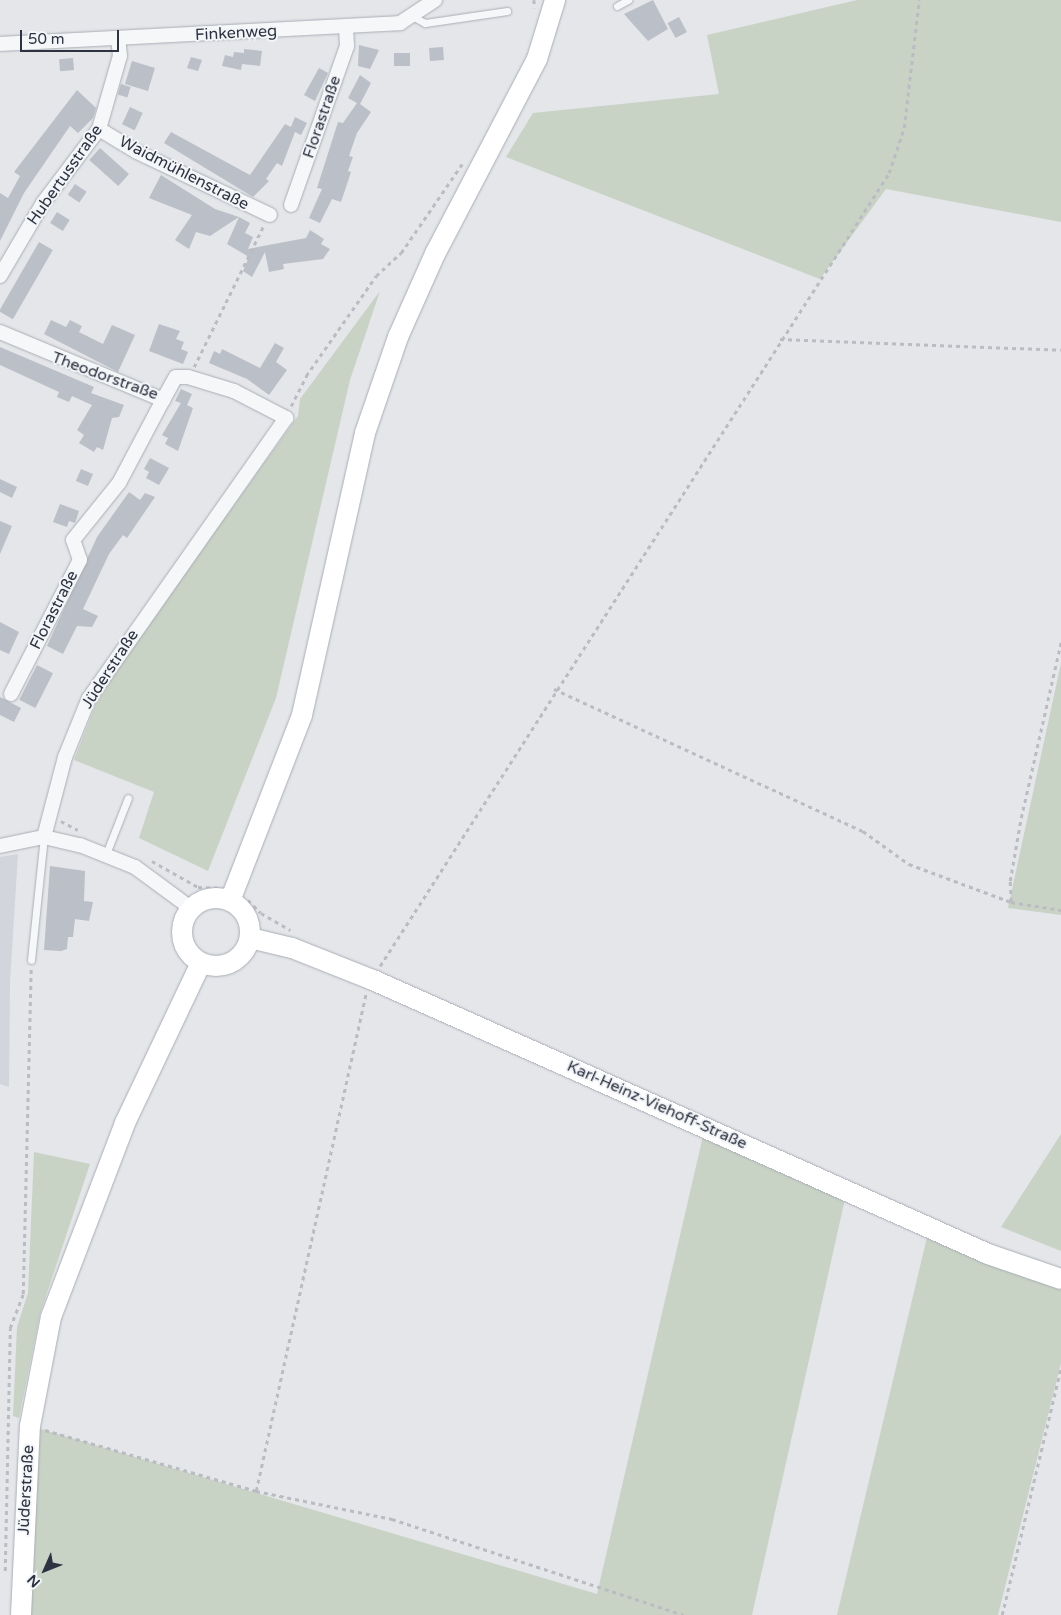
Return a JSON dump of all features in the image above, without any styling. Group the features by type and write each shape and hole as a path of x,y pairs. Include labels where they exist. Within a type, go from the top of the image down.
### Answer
{"main road":[{"path":"230,901 302,715 365,433 398,336 435,254 537,59 555,0"},
{"path":"210,899 230,901 246,916 250,938 231,963 200,963 182,938 192,909 210,899"},
{"name":"Karl-Heinz-Viehoff-Straße","path":"250,938 292,948 373,980 988,1254 1061,1279"},
{"name":"Jüderstraße","path":"21,1615 30,1426 51,1317 84,1222 200,963"}],"street":[{"name":"Finkenweg","path":"0,44 346,28 400,23 435,0"},
{"name":"Florastraße","path":"291,205 347,46 346,28"},
{"name":"Hubertusstraße","path":"0,276 43,203 99,129 120,56 118,38"},
{"name":"Waidmühlenstraße","path":"99,129 137,152 268,221"},
{"name":"Theodorstraße","path":"0,332 163,400 176,378 188,377"},
{"path":"188,377 234,391 286,418"},
{"name":"Florastraße","path":"11,694 80,560 73,540 120,483 163,400"},
{"name":"Jüderstraße","path":"44,837 65,756 89,698 286,418"},
{"path":"0,846 44,837 106,854 165,886 192,909"}],"lane":[{"path":"618,6 628,0"},
{"path":"412,16 425,23 507,11"},
{"path":"106,854 128,798"},
{"name":"Jüderstraße","path":"31,960 44,837"}],"path":[{"path":"532,18 534,0"},
{"path":"256,1491 364,997 554,689 889,172 904,128 919,0"},
{"path":"286,418 312,368 465,160"},
{"path":"188,377 261,228 268,221"},
{"path":"780,339 1061,350"},
{"path":"1011,902 1010,881 1022,818 1061,642"},
{"path":"554,689 863,831 909,864 1011,902 1061,910"},
{"path":"198,887 211,888"},
{"path":"5,1577 10,1328 24,1294 31,960"},
{"path":"1002,1615 1061,1367"},
{"path":"30,1426 256,1491 392,1519 684,1615"}],"shaded area":[{"path":"857,0 1061,0 1061,222 886,189 820,279 506,157 533,113 719,94 707,35"},
{"path":"380,291 350,380 276,698 208,871 139,838 154,792 74,760 97,701 123,659 298,416 300,399"},
{"path":"1061,663 1061,915 1008,908"},
{"path":"18,854 10,982 9,1087 0,1084 0,857"},
{"path":"1061,1134 1061,1251 1001,1227"},
{"path":"703,1136 845,1199 752,1615 31,1615 34,1427 597,1594"},
{"path":"34,1152 90,1164 40,1314 19,1418 13,1416 17,1327 28,1293"},
{"path":"928,1233 1061,1287 1061,1363 998,1615 837,1615"}],"building":[{"path":"653,0 668,29 648,41 624,14"},
{"path":"679,17 687,32 676,38 668,23"},
{"path":"359,45 379,50 370,69 358,66"},
{"path":"443,47 444,60 430,61 429,48"},
{"path":"244,49 262,51 260,66 242,64 241,70 222,66 225,55 233,57 234,52 244,53"},
{"path":"394,53 410,53 410,66 394,66"},
{"path":"191,57 202,60 198,71 187,68"},
{"path":"73,58 74,70 60,71 59,59"},
{"path":"132,61 155,68 148,91 125,84"},
{"path":"319,68 328,73 315,101 304,95"},
{"path":"360,75 371,83 360,104 371,112 357,133 349,156 353,157 348,171 351,172 341,202 332,199 320,223 309,218 322,189 317,188 338,122 343,123 357,103 348,98"},
{"path":"121,84 131,87 127,97 118,95"},
{"path":"77,90 96,108 93,118 78,133 70,126 24,193 0,241 0,193 8,198 20,176 14,172"},
{"path":"130,107 143,113 135,130 122,124"},
{"path":"295,117 307,123 301,135 295,132 282,166 277,163 266,179 269,181 253,197 164,143 171,132 250,175 285,124 291,127"},
{"path":"100,148 129,174 118,186 89,160"},
{"path":"161,175 215,209 239,217 210,236 196,232 189,249 175,240 192,215 149,198"},
{"path":"75,184 87,192 79,203 68,195"},
{"path":"57,212 70,220 63,231 50,223"},
{"path":"239,217 250,223 245,233 253,237 248,249 306,238 310,230 324,239 321,244 330,249 323,259 283,264 284,269 269,272 265,252 252,277 243,271 249,257 227,244"},
{"path":"39,242 53,250 13,319 0,312 0,310"},
{"path":"51,320 66,327 70,320 82,326 79,332 103,344 112,325 135,335 118,372 44,334"},
{"path":"159,324 180,331 176,339 184,342 181,349 188,352 183,364 149,351"},
{"path":"275,343 284,348 276,362 287,370 269,395 247,379 209,363 214,351 220,354 222,349 260,368"},
{"path":"0,347 94,387 91,393 124,405 119,417 112,418 103,450 97,447 94,452 79,443 84,435 77,430 92,405 72,396 69,402 57,397 59,392 0,365"},
{"path":"181,389 192,394 187,405 193,408 178,451 165,444 168,438 162,435 181,403 175,401"},
{"path":"150,458 169,468 159,485 146,478 149,472 144,469"},
{"path":"81,469 93,474 88,486 76,481"},
{"path":"0,479 17,487 12,498 0,492"},
{"path":"129,492 140,500 145,493 155,497 127,538 123,535 109,554 83,609 98,616 92,627 77,626 63,654 47,646 97,537"},
{"path":"60,504 79,511 75,523 69,521 67,527 53,522"},
{"path":"0,521 12,526 0,554"},
{"path":"0,622 19,632 9,654 0,650"},
{"path":"37,665 53,673 35,708 19,700"},
{"path":"0,697 21,708 14,722 0,715"},
{"path":"50,866 85,871 84,901 93,902 89,921 75,919 73,937 68,937 67,949 61,951 44,950"}]}
